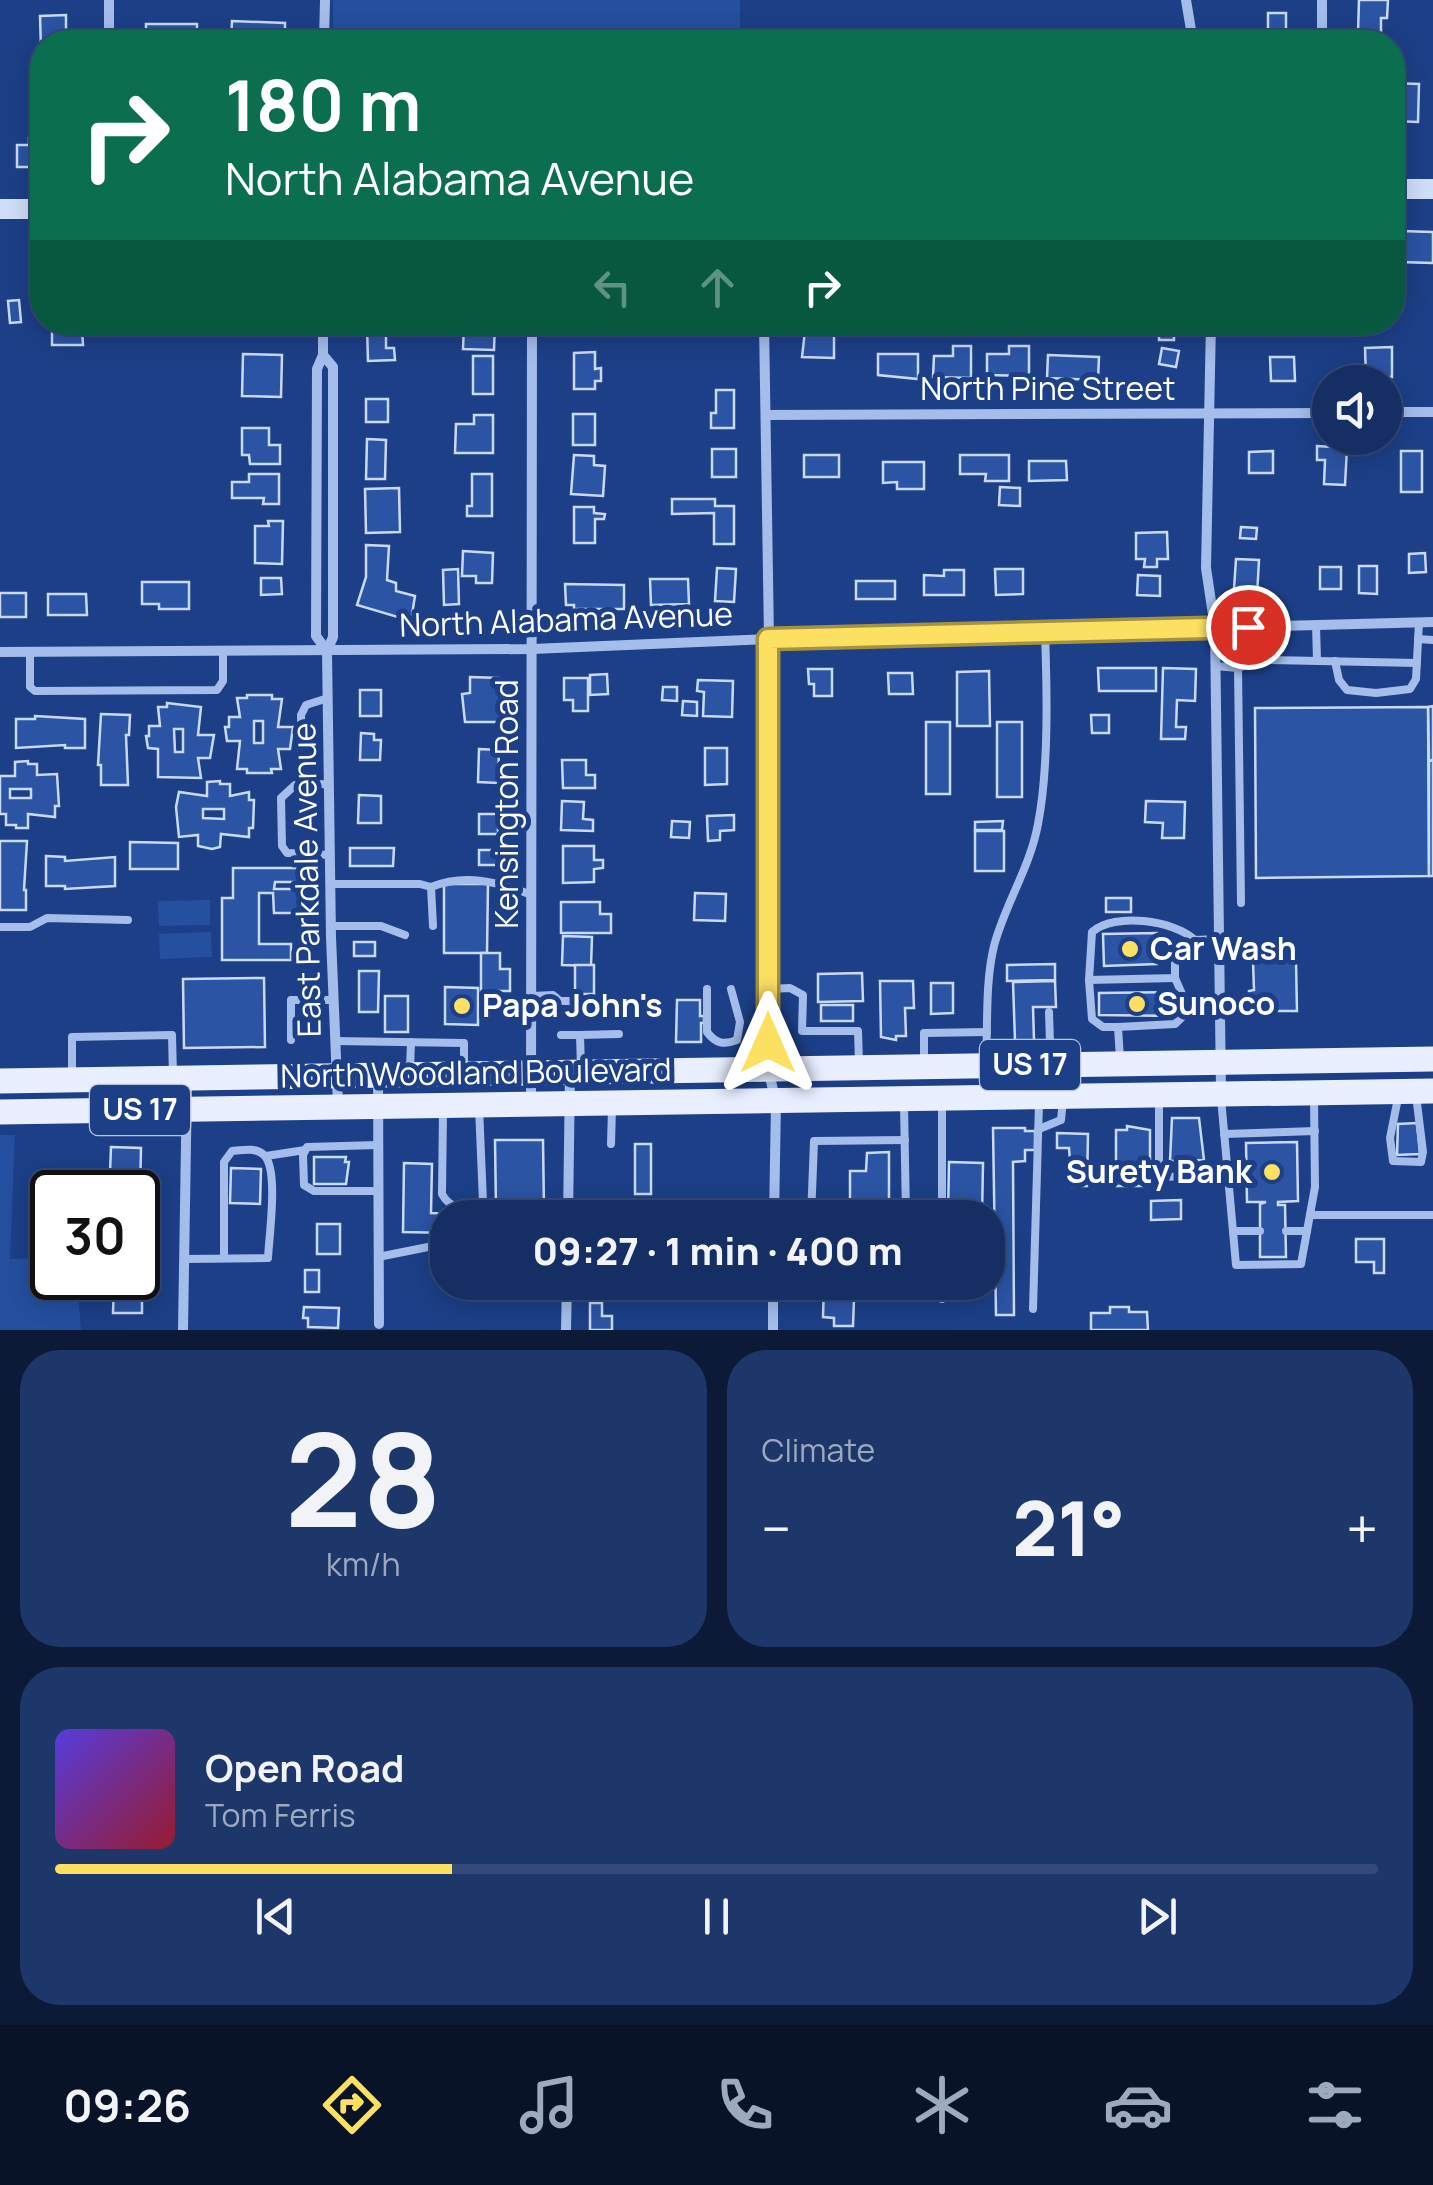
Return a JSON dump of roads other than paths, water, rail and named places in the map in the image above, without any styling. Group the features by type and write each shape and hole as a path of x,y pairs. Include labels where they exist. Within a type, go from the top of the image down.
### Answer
{"main road":[{"path":"1405,189 1433,189"},
{"path":"0,209 30,209"},
{"name":"North Woodland Boulevard","path":"0,1081 1433,1059"},
{"name":"North Woodland Boulevard","path":"0,1112 1423,1091"}],"street":[{"path":"108,0 109,30"},
{"path":"324,30 325,0"},
{"path":"1186,0 1190,30"},
{"path":"1322,0 1322,30"},
{"name":"East Parkdale Avenue","path":"323,335 323,356 317,368 316,636 328,650"},
{"name":"Kensington Road","path":"531,1105 532,335"},
{"path":"764,335 767,989 768,1070 776,1102 774,1200"},
{"path":"1211,335 1206,568 1214,628 1220,1094"},
{"name":"East Parkdale Avenue","path":"323,356 333,367 333,637 328,650 328,698 338,1108"},
{"name":"North Pine Street","path":"766,415 1312,412"},
{"path":"1402,412 1433,412"},
{"name":"North Alabama Avenue","path":"0,652 532,648 1433,622"},
{"path":"568,1200 570,1104 575,1072"},
{"path":"378,1075 379,1324"},
{"path":"180,1079 187,1110 184,1330"},
{"path":"566,1330 567,1300"},
{"path":"773,1330 774,1300"}],"lane":[{"path":"1335,661 1339,680 1347,690 1376,694 1410,689 1416,679 1418,622"},
{"path":"1316,625 1316,660"},
{"path":"986,1066 995,942 1025,873 1039,822 1046,722 1045,632"},
{"path":"1418,639 1433,640"},
{"path":"30,652 30,687 35,692 217,690 223,680 223,651"},
{"path":"1215,666 1238,668 1264,660 1417,662"},
{"path":"1238,668 1241,903"},
{"path":"302,784 301,715 306,705 328,698"},
{"path":"329,784 302,784 286,789 280,798 282,846 287,853 330,855"},
{"path":"331,884 420,884 431,888 448,880 468,879 495,882 532,895"},
{"path":"431,888 434,926"},
{"path":"0,927 30,928 48,918 128,920"},
{"path":"1195,940 1184,930 1161,921 1102,924 1092,932 1089,980 1092,1019 1103,1027 1175,1024 1198,1002"},
{"path":"331,926 381,926 404,934"},
{"path":"1218,940 1195,940 1175,946 1175,978 1186,1003 1220,1002"},
{"path":"1089,980 1175,978"},
{"path":"767,989 790,988 803,995 802,1032 858,1031 859,1068"},
{"path":"706,989 707,1032 719,1043 728,1043 737,1040 740,1032 731,989"},
{"path":"532,996 553,995 560,1001 630,1001"},
{"path":"291,1040 291,1000 334,1000"},
{"path":"1050,1012 1050,1042 1062,1064"},
{"path":"1118,1027 1120,1063"},
{"path":"924,1067 924,1033 988,1032"},
{"path":"72,1080 72,1036 172,1034 180,1079"},
{"path":"562,1035 618,1034"},
{"path":"575,1072 580,1035"},
{"path":"336,1041 464,1042 464,1074"},
{"path":"410,1075 411,1042"},
{"path":"1423,1091 1423,1160 1397,1164 1391,1154 1390,1138 1423,1091"},
{"path":"1220,1094 1236,1265 1302,1264 1315,1187 1314,1092"},
{"path":"1158,1095 1159,1177 1194,1176"},
{"path":"1033,1309 1040,1129 1051,1097"},
{"path":"1040,1129 1062,1120 1051,1097"},
{"path":"942,1099 942,1200"},
{"path":"904,1100 906,1200"},
{"path":"611,1144 612,1104"},
{"path":"444,1106 445,1200"},
{"path":"479,1106 483,1200"},
{"path":"1224,1134 1315,1131"},
{"path":"812,1200 814,1140 905,1140"},
{"path":"224,1258 224,1162 232,1151 254,1150 266,1156 306,1147 378,1145"},
{"path":"305,1150 304,1186 314,1191 378,1190"},
{"path":"184,1259 268,1258 272,1171 266,1156"},
{"path":"1310,1215 1433,1215"},
{"path":"1233,1231 1260,1231"},
{"path":"1286,1231 1307,1231"},
{"path":"378,1256 430,1246"}],"place":[{"name":"Car Wash","path":"1130,949"},
{"name":"Sunoco","path":"1137,1004"},
{"name":"Papa John's","path":"462,1006"},
{"name":"Surety Bank","path":"1272,1172"}]}
